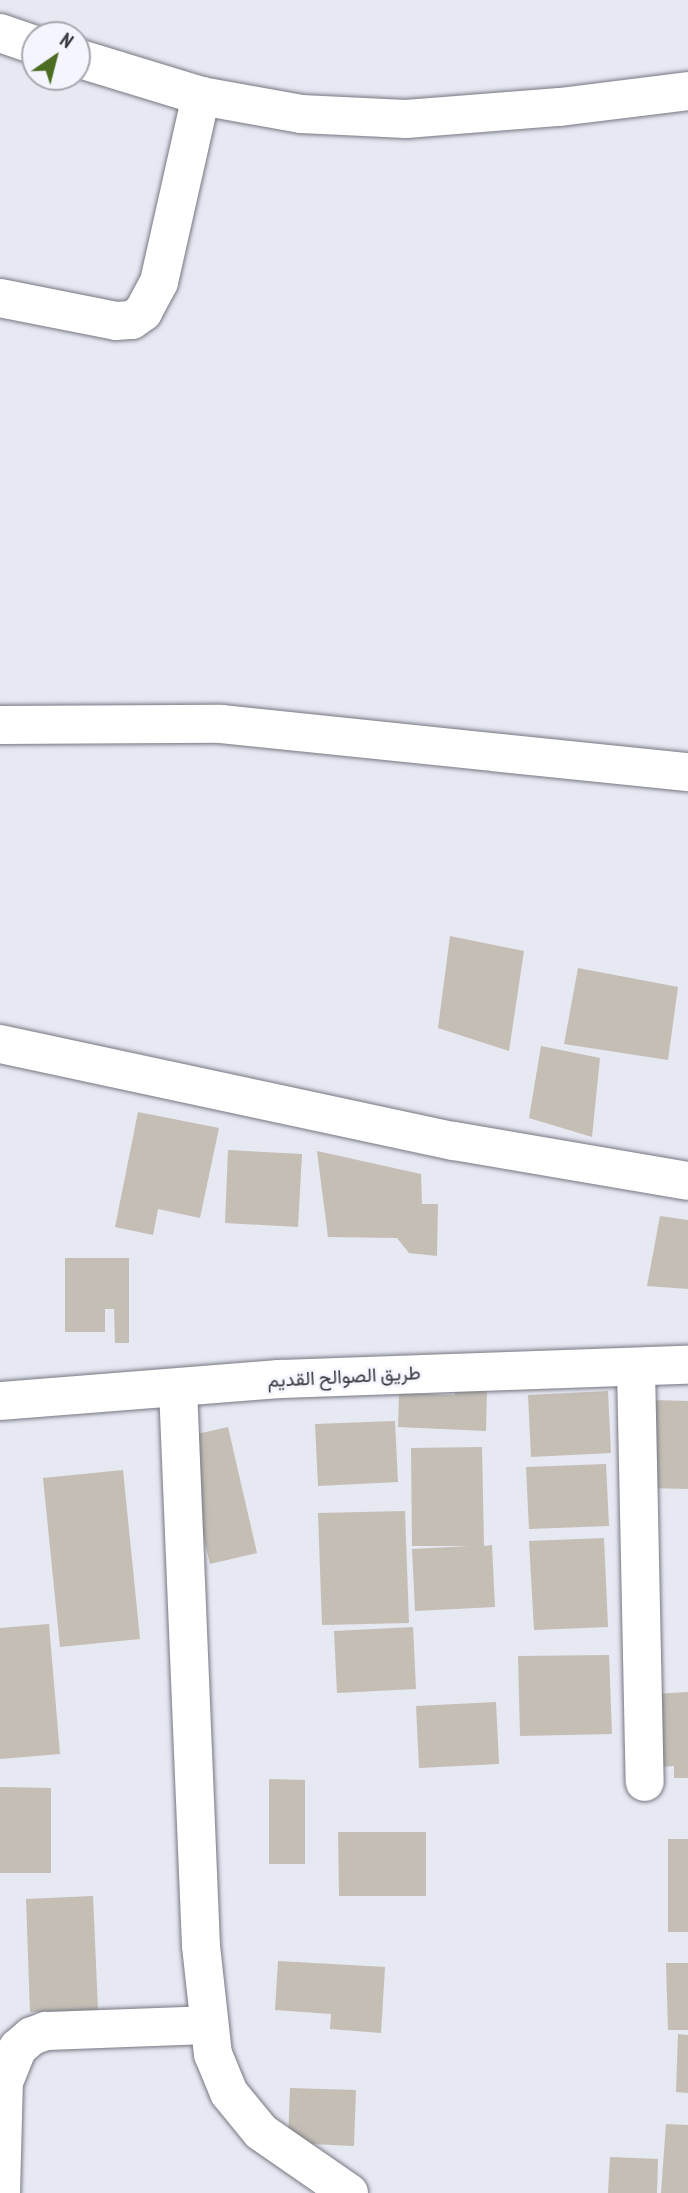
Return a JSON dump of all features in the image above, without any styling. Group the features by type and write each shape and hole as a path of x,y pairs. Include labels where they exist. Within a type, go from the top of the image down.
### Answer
{"street":[{"path":"0,33 21,40"},
{"path":"91,62 201,96 301,114 406,119 561,107 688,91"},
{"path":"0,298 116,321 132,320 143,312 159,282 201,96"},
{"path":"0,725 221,724 688,772"},
{"path":"0,1044 454,1141 688,1181"},
{"name":"طريق الصوالح القديم","path":"0,1401 386,1374 688,1365"},
{"path":"636,1368 645,1782"},
{"path":"178,1388 208,2025 213,2054 229,2093 261,2132 349,2193"},
{"path":"1,2193 4,2082 14,2054 32,2036 46,2031 208,2025"}],"building":[{"path":"450,936 524,951 509,1051 438,1028"},
{"path":"578,968 678,987 668,1060 564,1044"},
{"path":"541,1046 600,1058 592,1137 529,1118"},
{"path":"138,1112 219,1128 200,1218 158,1209 153,1235 115,1227"},
{"path":"228,1150 302,1154 298,1227 225,1223"},
{"path":"317,1151 421,1174 422,1204 438,1204 437,1256 409,1253 397,1238 328,1237"},
{"path":"660,1216 688,1220 688,1289 647,1286"},
{"path":"65,1258 129,1258 129,1343 115,1343 114,1309 105,1309 105,1332 65,1332"},
{"path":"455,1387 487,1388 486,1431 398,1427 399,1393 455,1395"},
{"path":"608,1391 611,1453 531,1457 528,1395"},
{"path":"653,1400 688,1401 688,1489 651,1488"},
{"path":"395,1421 398,1482 318,1486 315,1424"},
{"path":"228,1427 257,1553 210,1564 180,1438"},
{"path":"482,1447 484,1546 492,1545 495,1607 415,1611 412,1549 469,1546 412,1546 411,1448"},
{"path":"606,1464 609,1526 529,1529 526,1467"},
{"path":"123,1470 140,1639 60,1647 43,1478"},
{"path":"405,1511 409,1623 322,1625 318,1513"},
{"path":"604,1538 608,1627 534,1630 529,1541"},
{"path":"49,1624 60,1754 0,1759 0,1628"},
{"path":"413,1627 416,1689 337,1693 334,1631"},
{"path":"609,1655 612,1734 520,1736 518,1656"},
{"path":"688,1692 688,1778 674,1778 674,1766 663,1767 653,1694"},
{"path":"496,1702 499,1764 419,1768 416,1706"},
{"path":"269,1779 305,1780 305,1864 269,1864"},
{"path":"0,1787 51,1788 51,1873 0,1873"},
{"path":"338,1832 426,1832 426,1896 339,1896"},
{"path":"668,1839 688,1839 688,1932 668,1932"},
{"path":"93,1896 98,2010 30,2012 26,1899"},
{"path":"278,1961 385,1967 381,2033 330,2029 331,2014 275,2010"},
{"path":"666,1963 688,1963 688,2030 668,2030"},
{"path":"678,2034 688,2035 688,2093 676,2092"},
{"path":"290,2088 356,2090 354,2146 288,2143"},
{"path":"666,2124 688,2125 688,2193 661,2193"},
{"path":"610,2157 658,2159 657,2193 608,2193"}]}
